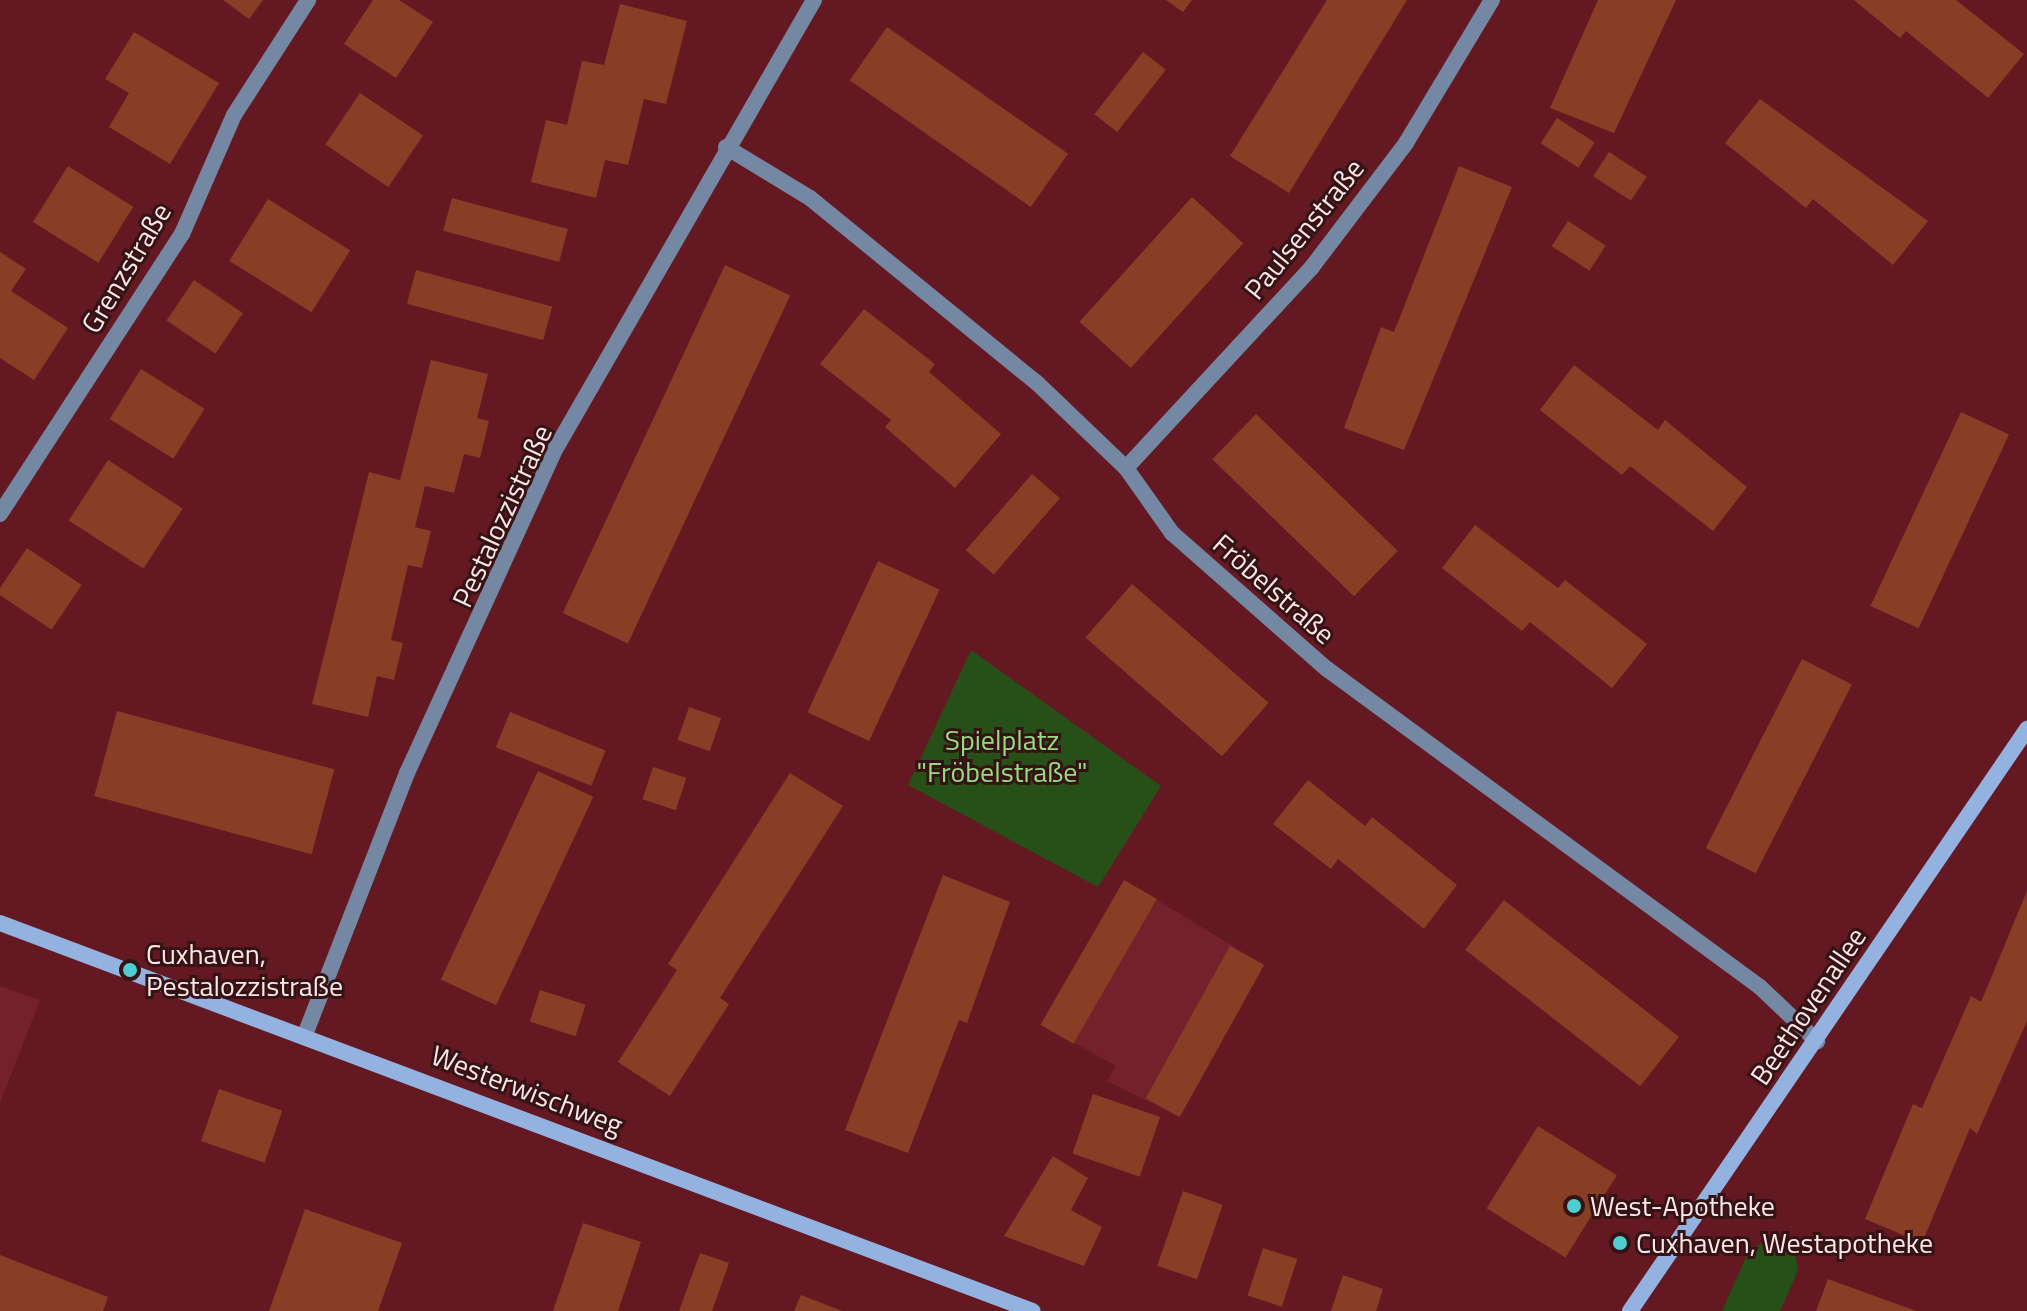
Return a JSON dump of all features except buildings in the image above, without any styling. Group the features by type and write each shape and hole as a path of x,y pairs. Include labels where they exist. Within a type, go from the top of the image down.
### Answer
{"street":[{"name":"Grenzstraße","path":"0,514 182,234 234,115 308,0"},
{"name":"Pestalozzistraße","path":"306,1032 407,773 556,448 726,147 814,0"},
{"name":"Paulsenstraße","path":"1126,468 1312,267 1406,143 1492,0"},
{"name":"Fröbelstraße","path":"726,147 810,198 923,285 1126,468 1172,533 1251,607 1573,855 1760,987 1817,1041"},
{"name":"Beethovenallee","path":"1630,1311 2027,729"},
{"name":"Westerwischweg","path":"0,923 306,1032 1033,1311"}],"shaded area":[{"path":"1124,880 1264,965 1179,1117 1107,1081 1116,1066 1042,1025"},
{"path":"0,986 40,1000 0,1103"}],"green space":[{"name":"Spielplatz \"Fröbelstraße\"","path":"971,650 1161,786 1098,887 908,785"},
{"path":"1762,1244 1794,1246 1798,1271 1780,1311 1722,1311 1750,1248"}],"place":[{"name":"Cuxhaven, Pestalozzistraße","path":"130,970"},
{"name":"West-Apotheke","path":"1574,1206"},
{"name":"Cuxhaven, Westapotheke","path":"1620,1243"}]}
